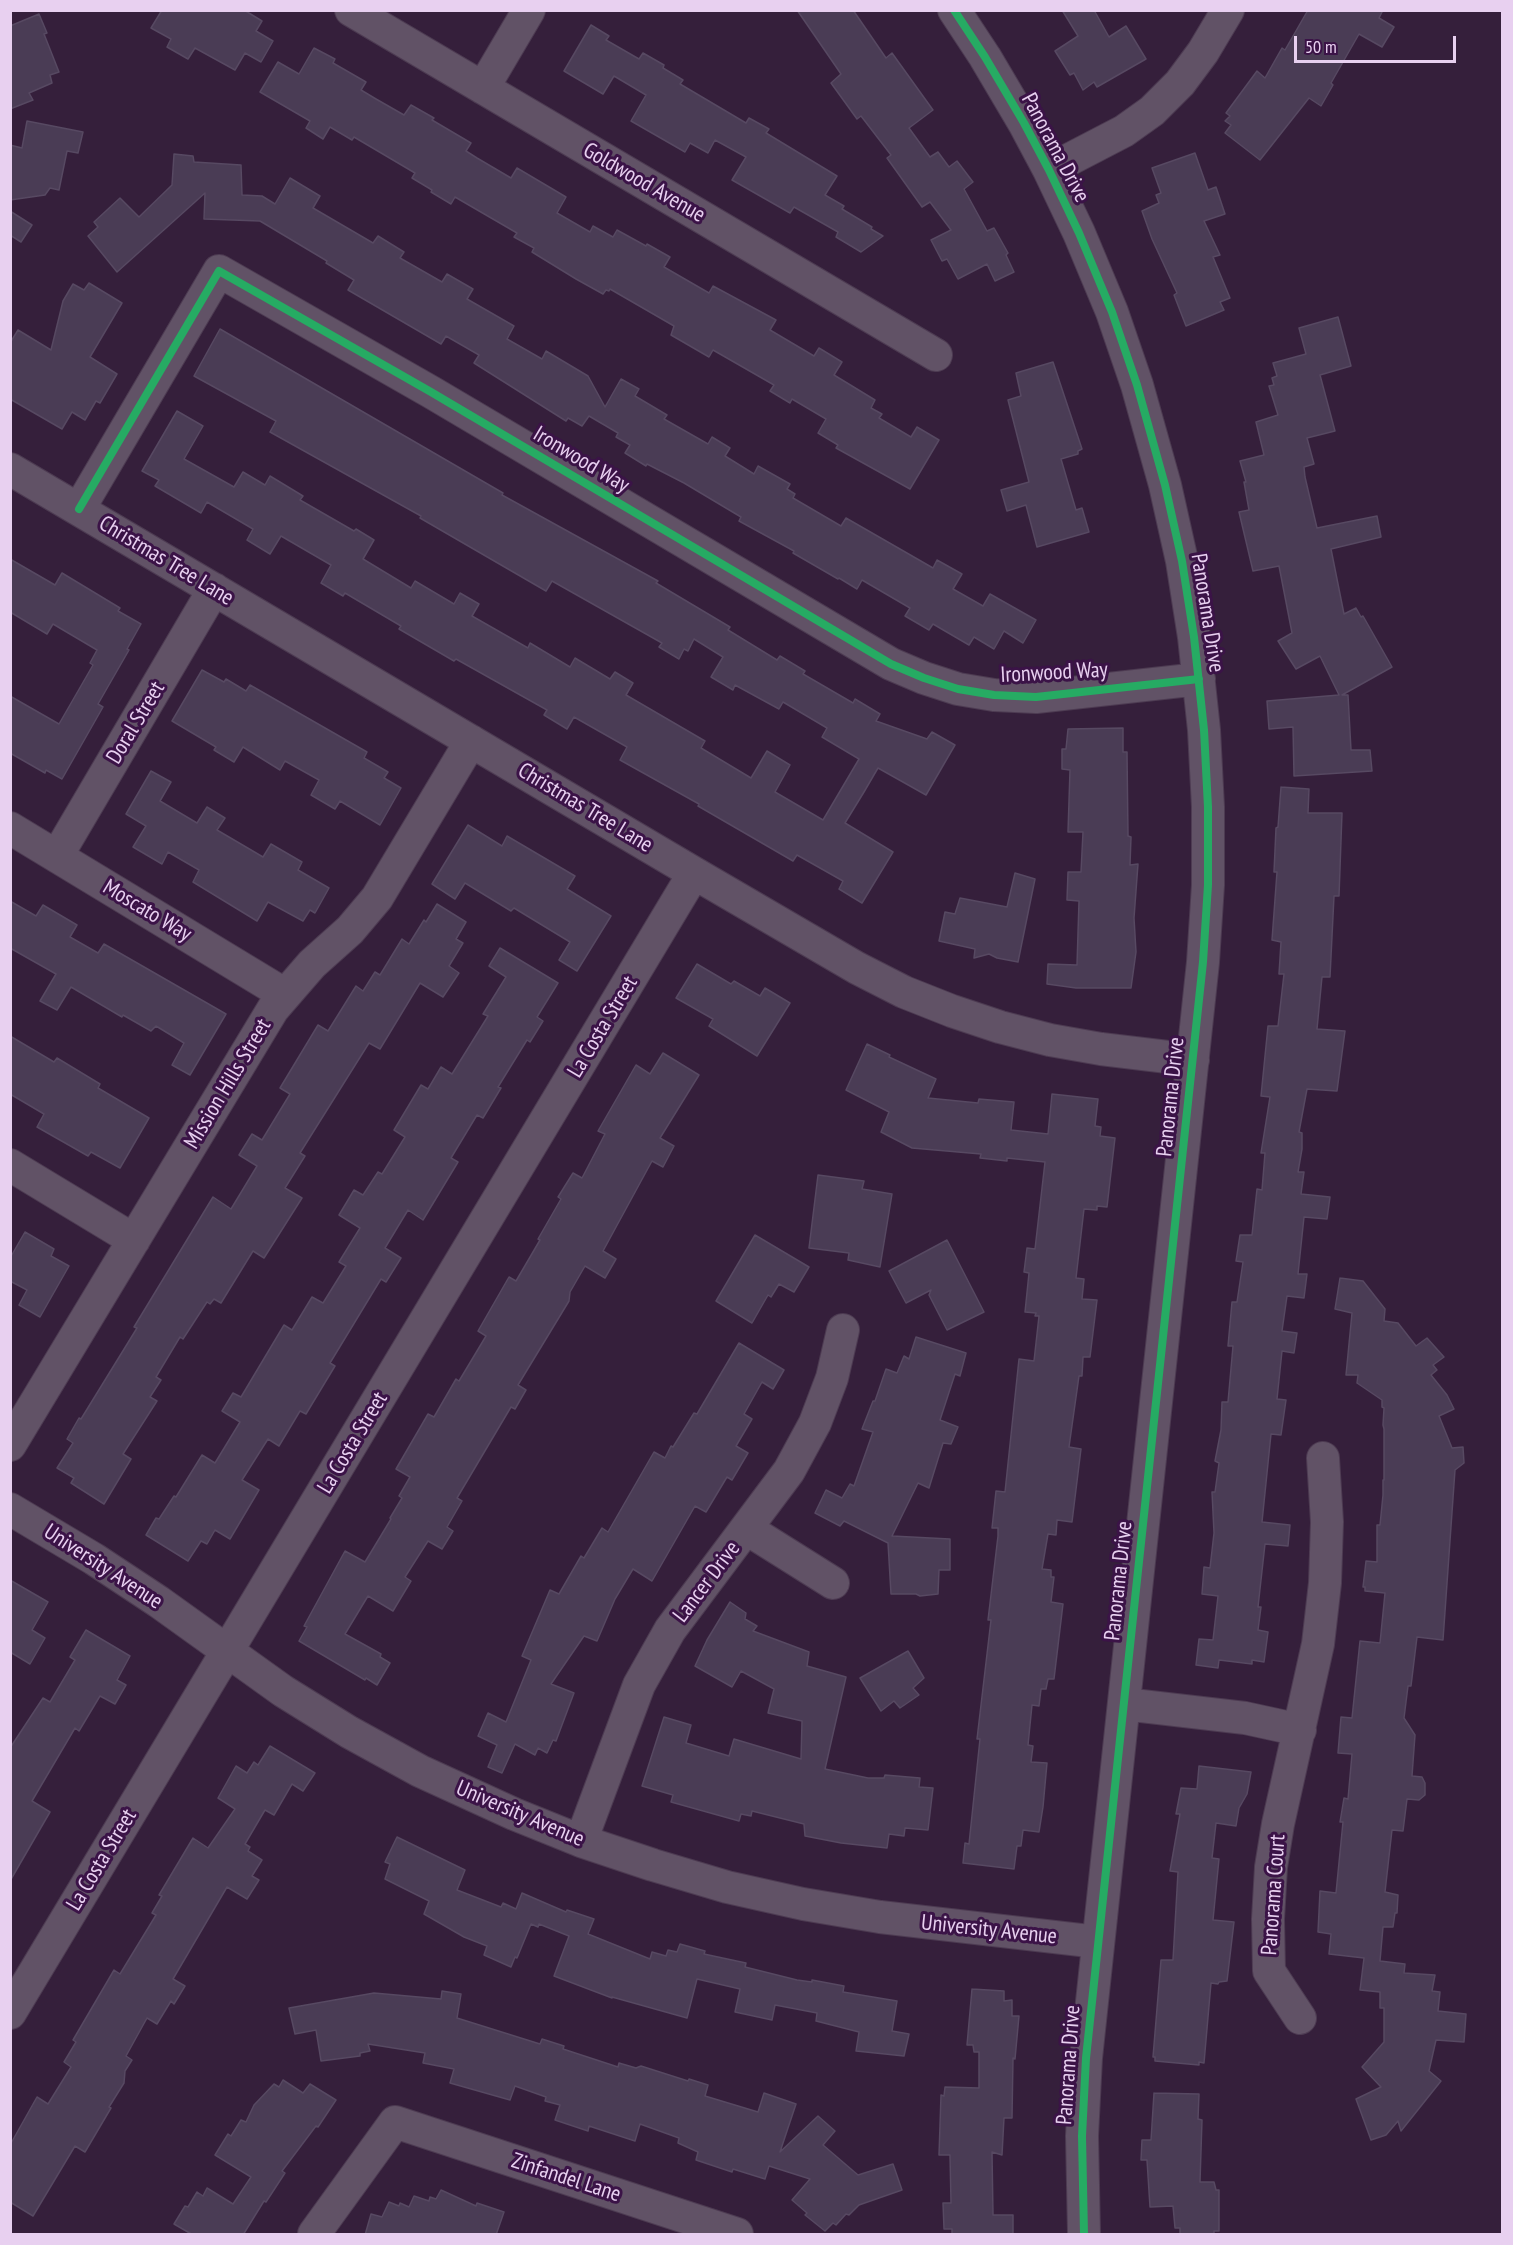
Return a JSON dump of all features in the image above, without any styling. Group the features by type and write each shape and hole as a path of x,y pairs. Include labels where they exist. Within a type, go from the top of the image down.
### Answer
{"street":[{"name":"Goldwood Avenue","path":"351,10 936,355"},
{"path":"483,88 530,10"},
{"name":"Panorama Drive","path":"954,10 1002,85 1049,170 1112,312 1137,385 1166,485 1182,561 1204,730 1208,807 1208,885 1203,962 1085,2069 1082,2136 1084,2235"},
{"path":"1049,170 1124,131 1152,111 1180,83 1203,52 1228,10"},
{"name":"Ironwood Way","path":"79,509 219,271 431,392 891,664 924,678 958,689 994,695 1036,697 1199,679"},
{"name":"Christmas Tree Lane","path":"10,469 694,873 857,968 904,992 1000,1028 1050,1040 1101,1049 1193,1060"},
{"name":"Doral Street","path":"57,856 214,590"},
{"name":"Mission Hills Street","path":"10,1445 273,1009 312,964 350,930 377,898 471,741"},
{"name":"Moscato Way","path":"10,828 284,994"},
{"name":"La Costa Street","path":"10,2013 694,873"},
{"path":"10,1165 134,1240"},
{"name":"Lancer Drive","path":"581,1841 639,1685 658,1648 789,1471 815,1423 832,1378 843,1330"},
{"name":"Panorama Court","path":"1300,2018 1269,1971 1268,1919 1271,1867 1278,1824 1318,1644 1325,1583 1327,1522 1323,1458"},
{"name":"University Avenue","path":"10,1509 94,1559 159,1602 283,1691 340,1726 420,1771 514,1814 581,1841 727,1887 803,1904 880,1917 1098,1942"},
{"path":"747,1529 833,1583"},
{"path":"1124,1704 1245,1718 1300,1730"},
{"name":"Zinfandel Lane","path":"314,2235 396,2122 738,2235"}],"building":[{"path":"162,10 244,10 262,21 256,31 273,41 261,62 245,53 235,70 195,48 188,59 167,47 171,39 151,28"},
{"path":"797,10 853,10 886,58 892,53 933,110 909,128 930,157 938,152 949,167 957,161 973,182 964,189 987,231 994,228 1008,253 1006,255 1014,272 995,281 987,264 958,279 947,259 942,261 931,240 951,230 930,202 922,207 887,158 891,155 861,116 857,119 831,83 841,74"},
{"path":"1062,10 1094,10 1109,37 1126,26 1146,59 1097,87 1094,82 1083,90 1074,73 1070,75 1055,51 1078,36"},
{"path":"1308,10 1383,10 1379,18 1394,27 1382,47 1359,34 1331,83 1333,85 1321,106 1309,98 1260,160 1225,133 1231,125 1225,121 1230,116 1226,113 1257,71 1265,78 1282,48 1285,50"},
{"path":"39,14 59,72 50,75 52,83 29,93 33,100 10,109 10,26"},
{"path":"591,25 609,36 606,40 639,59 643,53 664,65 663,68 683,80 680,84 746,123 749,118 769,129 766,133 837,176 825,195 844,206 842,209 883,236 861,252 836,237 838,232 794,207 790,213 732,180 746,157 715,140 708,153 690,143 685,152 631,121 646,95 614,76 603,94 564,71"},
{"path":"314,48 335,59 333,63 366,82 361,90 376,99 404,115 411,105 471,143 466,151 477,158 511,178 517,168 566,197 557,213 590,232 593,226 613,237 617,230 646,246 647,244 670,257 664,267 709,293 713,286 776,320 770,330 814,356 819,348 842,362 834,375 875,400 871,408 882,414 879,418 911,437 917,427 939,440 910,489 836,448 838,445 818,433 826,419 792,399 790,403 770,391 774,385 713,350 709,357 671,335 674,326 610,289 603,294 576,279 532,252 534,248 514,237 517,233 455,197 451,204 412,178 415,173 354,137 352,140 330,127 323,139 306,128 310,121 260,92 278,62 299,74"},
{"path":"27,121 83,132 78,153 67,151 59,190 50,188 45,195 10,200 10,145 22,148"},
{"path":"1195,153 1208,190 1216,187 1225,214 1204,221 1220,255 1213,257 1230,298 1220,302 1224,310 1186,326 1174,295 1177,293 1142,211 1159,203 1156,195 1161,193 1152,168"},
{"path":"174,154 193,156 194,162 241,165 242,195 262,196 275,204 290,178 320,196 313,208 373,243 378,236 404,252 400,258 442,282 447,274 473,289 467,299 514,326 507,339 542,359 546,351 588,376 605,407 621,379 639,389 635,396 667,415 664,419 708,444 712,437 730,448 725,456 754,474 758,466 790,484 787,489 795,494 793,498 841,526 846,518 933,568 937,560 962,574 953,589 983,606 990,594 1036,620 1023,643 1004,631 994,649 974,637 969,645 933,624 929,630 905,616 910,608 862,580 857,589 838,579 793,553 794,551 739,521 741,517 684,483 647,464 646,466 625,453 630,445 616,437 618,433 589,416 582,426 568,418 566,421 474,363 479,355 446,336 441,344 348,290 354,280 260,221 204,219 205,193 117,272 88,236 98,227 94,222 120,198 139,217 172,185"},
{"path":"10,211 32,225 21,242 10,235"},
{"path":"89,283 122,303 90,357 117,374 100,403 96,401 85,420 72,412 62,429 10,399 10,343 18,330 51,350 63,301 73,284 84,290"},
{"path":"1338,317 1351,366 1320,375 1335,431 1307,438 1314,464 1304,467 1305,477 1317,528 1377,516 1381,537 1331,549 1344,614 1356,608 1361,617 1363,616 1392,667 1342,695 1348,695 1351,750 1370,750 1372,771 1294,776 1293,727 1269,729 1267,701 1339,695 1320,656 1296,669 1278,641 1292,633 1279,566 1253,571 1239,512 1249,510 1244,482 1246,482 1240,461 1264,455 1256,422 1278,415 1269,386 1274,385 1272,378 1277,376 1273,363 1306,354 1299,328"},
{"path":"220,329 503,493 502,495 658,581 656,583 730,627 728,630 777,660 780,656 805,671 803,674 853,703 855,699 880,714 876,721 927,739 932,732 955,745 926,795 878,768 845,823 893,852 862,903 839,889 843,881 797,855 793,861 698,806 699,804 620,760 627,747 574,717 567,729 544,715 547,710 456,659 454,661 399,629 401,626 345,593 343,596 321,583 331,565 281,536 270,554 247,540 253,529 207,502 201,513 155,486 159,480 142,471 177,411 203,426 184,459 234,487 243,472 265,485 270,476 303,496 300,500 374,540 363,559 411,588 415,581 454,604 460,593 479,604 472,616 528,648 530,643 570,667 575,658 610,679 615,672 633,683 626,695 705,741 701,748 751,778 767,751 790,765 775,792 823,820 859,759 822,737 827,728 783,702 779,709 735,685 733,690 711,677 723,657 694,639 688,651 684,649 679,659 659,647 662,643 552,581 546,591 420,518 421,516 270,432 276,421 194,376"},
{"path":"1053,362 1082,449 1078,451 1078,454 1061,459 1076,510 1082,508 1089,532 1037,547 1026,505 1007,511 1001,490 1029,482 1008,400 1021,396 1016,373"},
{"path":"10,559 55,585 62,573 120,608 118,611 141,624 98,704 103,707 62,779 46,770 45,773 10,753 10,696 59,724 93,665 90,663 97,650 53,624 47,634 10,612"},
{"path":"202,670 224,682 226,679 246,691 250,685 367,752 364,758 388,772 384,778 401,788 380,825 340,801 335,809 311,795 319,780 285,761 280,770 243,747 234,762 214,750 216,747 172,721"},
{"path":"1123,728 1123,752 1127,752 1130,865 1138,864 1134,918 1136,952 1131,988 1076,988 1047,984 1048,964 1077,965 1079,901 1067,900 1068,872 1081,872 1083,832 1068,832 1070,770 1062,769 1062,749 1066,749 1068,729"},
{"path":"151,771 171,782 160,801 197,823 207,807 225,818 217,830 263,857 271,844 302,862 298,870 329,888 315,913 310,910 303,921 268,902 257,921 193,882 199,870 168,852 162,864 133,847 146,826 126,814"},
{"path":"1281,787 1309,789 1308,813 1342,813 1339,896 1334,896 1330,977 1322,977 1317,1029 1345,1031 1337,1091 1307,1089 1299,1132 1302,1133 1302,1149 1298,1172 1304,1172 1301,1194 1330,1197 1327,1219 1304,1217 1298,1274 1307,1274 1304,1298 1287,1296 1282,1331 1297,1333 1294,1353 1282,1351 1277,1399 1286,1400 1281,1435 1271,1434 1262,1522 1290,1525 1288,1546 1265,1544 1258,1607 1261,1607 1258,1630 1268,1632 1264,1662 1252,1660 1252,1664 1219,1660 1218,1668 1196,1665 1199,1639 1213,1640 1218,1596 1202,1594 1204,1567 1210,1568 1214,1533 1212,1492 1215,1492 1219,1463 1215,1461 1221,1430 1222,1402 1228,1402 1233,1346 1228,1346 1232,1302 1237,1302 1243,1262 1236,1261 1240,1235 1252,1235 1257,1189 1262,1190 1265,1153 1261,1153 1270,1097 1261,1096 1268,1026 1278,1026 1284,974 1279,974 1281,942 1272,940 1277,872 1274,872 1276,828 1278,827"},
{"path":"468,825 502,846 507,836 575,876 567,889 611,916 577,971 559,960 570,942 514,908 511,911 465,883 455,899 432,884"},
{"path":"1015,873 1035,879 1018,962 989,954 974,958 975,949 939,941 945,912 955,914 960,898 1007,907"},
{"path":"10,901 36,916 43,905 77,925 70,937 98,953 104,944 226,1014 190,1075 172,1065 184,1043 156,1026 151,1031 71,987 57,1010 40,1001 56,974 10,948"},
{"path":"437,904 466,922 456,939 463,943 449,966 459,973 443,997 420,983 380,1049 369,1043 300,1153 305,1156 285,1188 302,1198 264,1258 253,1251 221,1303 214,1299 210,1304 207,1302 183,1339 180,1337 156,1377 161,1380 150,1397 157,1401 123,1454 131,1459 104,1504 71,1483 74,1478 57,1468 73,1443 67,1439 137,1328 134,1327 213,1197 231,1209 257,1166 239,1155 252,1134 262,1140 290,1094 280,1088 318,1025 328,1031 356,986 363,991 375,972 380,975 402,939 409,944"},
{"path":"500,948 558,983 537,1017 543,1021 530,1042 527,1040 498,1087 501,1088 483,1118 477,1115 451,1158 458,1162 423,1220 408,1210 385,1248 401,1258 386,1282 381,1279 330,1363 335,1366 306,1414 300,1411 279,1446 268,1439 242,1480 259,1490 230,1539 215,1530 207,1544 201,1541 188,1561 146,1535 156,1518 159,1519 174,1496 176,1497 202,1455 215,1463 240,1422 222,1411 233,1393 241,1397 284,1325 292,1330 312,1297 323,1303 346,1266 339,1262 360,1228 339,1215 354,1190 363,1195 378,1172 382,1174 405,1137 394,1130 421,1085 428,1089 441,1067 452,1074 488,1016 483,1014 506,977 489,966"},
{"path":"697,964 731,984 734,981 760,996 765,988 790,1003 757,1056 709,1026 713,1019 676,998"},
{"path":"10,1036 54,1062 57,1058 100,1084 98,1088 149,1118 120,1168 91,1152 88,1156 37,1127 44,1114 10,1094"},
{"path":"867,1044 936,1079 928,1098 978,1103 979,1099 1014,1102 1011,1130 1048,1134 1052,1094 1098,1099 1095,1126 1101,1127 1100,1136 1115,1138 1107,1207 1097,1206 1097,1210 1084,1209 1076,1278 1084,1279 1082,1299 1097,1300 1090,1357 1083,1357 1082,1376 1079,1376 1069,1447 1081,1449 1072,1522 1057,1520 1056,1535 1048,1534 1042,1569 1051,1570 1051,1577 1054,1577 1051,1602 1063,1604 1054,1679 1048,1679 1046,1689 1041,1689 1039,1706 1032,1705 1028,1745 1033,1746 1031,1762 1047,1763 1043,1807 1039,1832 1023,1830 1021,1846 1017,1846 1014,1869 963,1863 965,1843 969,1844 980,1739 977,1739 991,1620 988,1620 998,1536 998,1528 992,1528 996,1491 1005,1492 1019,1359 1034,1361 1039,1316 1035,1316 1036,1313 1025,1312 1029,1273 1024,1272 1027,1248 1035,1249 1045,1162 1007,1158 1007,1161 980,1158 981,1154 912,1148 881,1132 889,1112 846,1090"},
{"path":"663,1053 699,1075 660,1138 674,1146 663,1167 652,1161 603,1251 616,1259 605,1278 585,1266 570,1292 569,1301 518,1385 526,1390 515,1409 511,1407 457,1498 462,1501 447,1527 453,1531 442,1549 428,1541 405,1577 411,1581 393,1611 368,1596 345,1634 381,1654 380,1657 390,1663 377,1685 366,1678 365,1680 299,1641 307,1627 304,1626 345,1551 365,1562 402,1498 399,1496 410,1477 396,1469 428,1414 434,1417 456,1379 459,1381 486,1336 478,1331 509,1277 516,1281 540,1240 538,1239 561,1199 558,1197 573,1173 582,1178 605,1134 598,1131 636,1065 650,1074"},
{"path":"818,1175 864,1181 862,1189 892,1194 880,1267 848,1260 849,1253 809,1248"},
{"path":"25,1232 54,1249 51,1256 69,1266 40,1317 19,1305 27,1290 10,1281 10,1258"},
{"path":"755,1235 809,1267 794,1292 779,1284 771,1297 768,1295 752,1323 716,1301"},
{"path":"947,1240 984,1312 947,1330 929,1295 931,1290 906,1303 889,1271"},
{"path":"1340,1278 1363,1281 1385,1309 1384,1321 1398,1323 1416,1346 1427,1338 1444,1357 1433,1365 1437,1370 1431,1375 1447,1395 1454,1409 1439,1416 1452,1448 1463,1447 1464,1463 1455,1470 1443,1640 1417,1637 1411,1686 1408,1686 1404,1718 1415,1735 1412,1776 1422,1777 1425,1783 1425,1795 1419,1800 1407,1799 1403,1831 1392,1830 1385,1892 1398,1895 1397,1913 1395,1913 1393,1927 1383,1927 1380,1961 1405,1964 1404,1973 1435,1975 1432,1991 1440,1992 1438,2011 1466,2014 1464,2042 1436,2040 1429,2071 1441,2081 1401,2131 1398,2121 1386,2135 1371,2140 1356,2099 1381,2087 1362,2067 1384,2042 1384,2008 1380,2008 1380,1992 1360,1990 1364,1958 1329,1954 1331,1934 1318,1932 1320,1891 1336,1893 1343,1822 1340,1822 1344,1798 1348,1799 1352,1754 1338,1753 1341,1717 1352,1718 1360,1641 1380,1643 1385,1593 1365,1591 1363,1587 1366,1561 1377,1562 1377,1525 1380,1525 1384,1480 1384,1408 1382,1400 1357,1383 1358,1375 1346,1375 1352,1313 1335,1309"},
{"path":"916,1337 966,1353 960,1376 955,1374 940,1420 958,1427 951,1444 943,1443 929,1488 918,1483 892,1536 950,1539 950,1570 939,1570 938,1594 920,1596 891,1594 888,1543 844,1521 840,1526 815,1513 826,1490 842,1498 850,1484 854,1486 873,1432 862,1429 886,1369 897,1373 904,1356 909,1359"},
{"path":"739,1343 784,1370 773,1389 762,1382 744,1414 752,1419 736,1446 748,1453 732,1480 727,1477 706,1512 695,1506 652,1581 633,1569 615,1599 597,1641 584,1636 551,1684 574,1693 556,1741 553,1740 547,1753 538,1748 535,1755 515,1744 502,1773 488,1767 497,1745 478,1736 488,1713 506,1722 531,1660 522,1656 550,1590 559,1594 581,1556 584,1558 602,1528 608,1532 654,1452 665,1458 694,1413 697,1414"},
{"path":"10,1580 48,1602 32,1630 45,1638 30,1664 10,1652"},
{"path":"730,1602 746,1613 745,1619 757,1626 753,1631 809,1652 807,1666 846,1677 825,1769 868,1778 884,1778 885,1775 920,1778 919,1787 933,1788 928,1830 905,1828 904,1836 889,1834 887,1848 841,1843 805,1836 804,1824 752,1811 751,1816 741,1814 739,1821 671,1802 673,1795 642,1786 664,1717 691,1725 686,1743 729,1756 734,1739 801,1759 802,1721 768,1713 774,1689 741,1671 732,1687 695,1666 707,1640"},
{"path":"86,1630 130,1656 117,1680 126,1685 115,1704 100,1696 79,1731 75,1728 32,1801 50,1812 10,1881 10,1748 43,1698 50,1702 75,1660 70,1657"},
{"path":"908,1651 924,1678 913,1688 919,1695 900,1708 894,1701 881,1711 860,1678"},
{"path":"270,1746 315,1773 303,1791 292,1784 274,1815 265,1810 245,1844 250,1847 248,1851 262,1860 252,1876 259,1880 247,1899 227,1887 173,1979 185,1986 174,2004 171,2001 157,2024 147,2018 126,2056 132,2060 125,2071 124,2083 109,2107 111,2108 85,2152 75,2146 33,2216 10,2202 10,2145 37,2097 48,2104 71,2067 64,2062 76,2042 73,2040 114,1970 120,1974 156,1915 152,1913 162,1896 159,1895 193,1838 208,1848 235,1809 218,1798 236,1766 247,1773 254,1762 258,1765"},
{"path":"1199,1766 1251,1772 1247,1794 1239,1808 1236,1826 1216,1823 1212,1858 1219,1859 1213,1920 1234,1922 1227,1981 1218,1984 1211,1983 1204,2063 1199,2062 1199,2065 1155,2061 1153,2057 1161,1960 1173,1960 1178,1872 1170,1871 1180,1814 1176,1814 1181,1788 1197,1789"},
{"path":"397,1837 465,1870 457,1890 501,1907 503,1903 516,1909 522,1893 566,1912 567,1910 594,1919 588,1934 650,1959 652,1952 666,1956 668,1950 677,1952 680,1944 705,1951 704,1954 746,1963 745,1967 797,1980 812,1982 812,1980 844,1986 843,1992 897,2001 892,2031 909,2034 904,2056 856,2051 859,2032 816,2021 817,2013 775,2005 772,2020 735,2012 740,1989 697,1979 687,2018 612,1998 554,1976 569,1936 539,1924 538,1927 531,1924 511,1967 484,1955 487,1946 464,1937 424,1914 429,1901 385,1879 390,1864 385,1862"},
{"path":"972,1989 1004,1991 1004,2001 1012,2000 1012,2016 1019,2016 1015,2059 1013,2058 1012,2118 1004,2118 1002,2155 992,2152 993,2215 1013,2215 1013,2235 952,2234 952,2229 944,2229 943,2203 951,2203 950,2155 939,2155 941,2095 944,2096 945,2087 979,2088 979,2052 974,2052 973,2045 967,2045"},
{"path":"442,1991 461,1994 457,2018 540,2044 542,2039 564,2046 563,2049 618,2067 619,2063 636,2068 641,2066 688,2081 689,2079 708,2085 705,2096 758,2112 764,2093 796,2104 780,2152 818,2116 835,2131 823,2145 858,2175 893,2164 902,2190 859,2205 836,2225 833,2223 825,2231 805,2215 807,2213 792,2200 810,2179 769,2166 765,2179 733,2169 732,2172 696,2160 698,2152 678,2143 679,2138 640,2124 635,2141 589,2126 588,2131 555,2120 560,2105 545,2101 546,2097 515,2086 510,2100 450,2083 454,2069 423,2063 425,2053 368,2044 370,2051 360,2053 360,2056 321,2061 316,2030 295,2034 289,2008 374,1993 441,1999"},
{"path":"283,2080 303,2093 310,2084 336,2100 318,2127 316,2126 282,2171 285,2173 243,2235 193,2235 174,2224 197,2192 203,2196 207,2188 233,2204 251,2177 215,2155 228,2134 231,2136 241,2120 246,2122 254,2105 274,2084 279,2087"},
{"path":"1154,2093 1199,2094 1198,2119 1202,2120 1200,2182 1214,2182 1216,2190 1219,2190 1219,2231 1214,2231 1214,2235 1180,2235 1180,2228 1175,2228 1173,2206 1150,2207 1147,2160 1141,2160 1142,2140 1151,2140"},
{"path":"441,2190 476,2206 477,2203 504,2212 496,2235 365,2235 371,2214 382,2217 389,2202 409,2207 414,2196 429,2201 430,2197 436,2199"}],"cycle path":[{"path":"954,10 985,57 1049,170 1079,233 1112,312 1137,385 1165,485 1182,561 1194,637 1204,730 1208,807 1208,885 1203,962 1086,2058 1082,2136 1084,2234"},
{"path":"79,509 219,271 431,392 891,664 924,678 958,689 994,695 1036,697 1199,679"}]}
